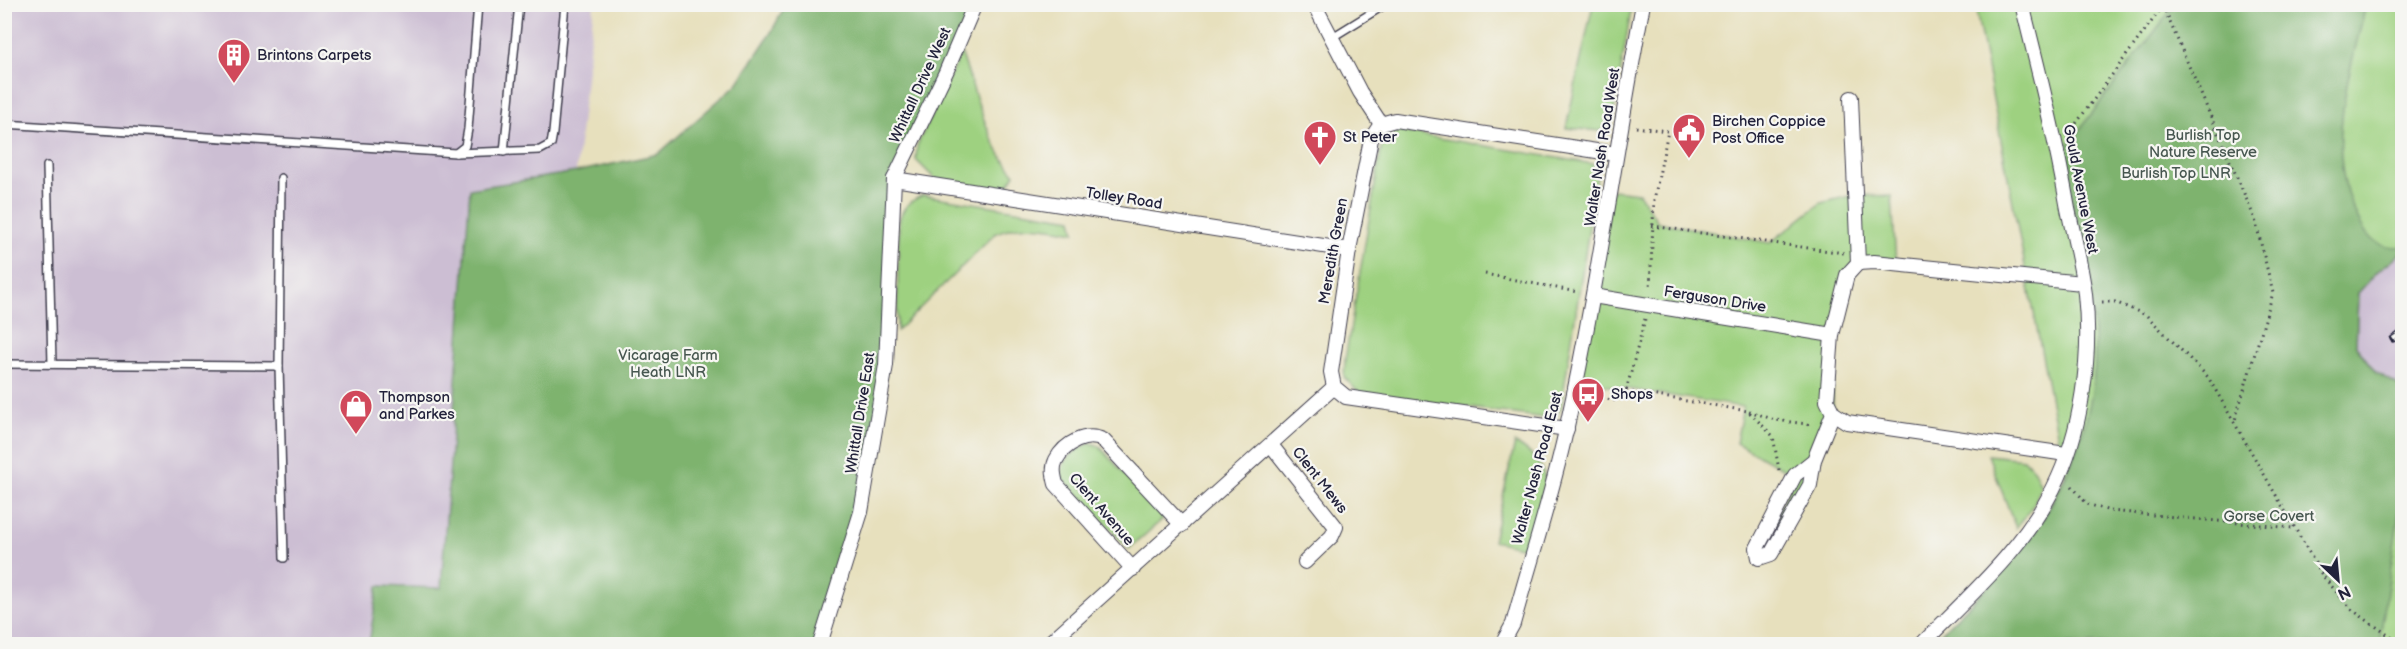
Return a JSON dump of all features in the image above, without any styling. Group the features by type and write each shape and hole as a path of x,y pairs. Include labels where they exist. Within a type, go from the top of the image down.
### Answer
{"street":[{"name":"Whittall Drive West","path":"894,179 946,72 975,4"},
{"path":"1314,4 1360,92 1381,124 1395,120 1616,154"},
{"name":"Walter Nash Road West","path":"1593,296 1643,4"},
{"name":"Gould Avenue West","path":"1922,645 2012,550 2037,516 2062,470 2079,416 2087,339 2085,301 2057,149 2022,4"},
{"path":"1851,98 1858,259 1847,275 1832,335 1827,401 1833,413 1846,422 2066,454"},
{"name":"Meredith Green","path":"1334,387 1330,372 1348,250 1371,139 1381,124"},
{"name":"Tolley Road","path":"894,179 1348,250"},
{"name":"Whittall Drive East","path":"820,645 823,629 861,512 886,365 894,179"},
{"path":"1858,259 2082,283"},
{"name":"Ferguson Drive","path":"1593,296 1832,335"},
{"name":"Walter Nash Road East","path":"1502,645 1513,624 1567,429 1593,296"},
{"path":"1334,387 1346,397 1567,429"},
{"name":"Clent Avenue","path":"1048,645 1334,387"},
{"path":"1814,460 1795,474 1757,548 1759,558 1771,554 1810,485 1814,460 1833,413"},
{"name":"Clent Avenue","path":"1133,569 1056,483 1053,471 1055,461 1066,449 1079,439 1092,435 1103,440 1182,525"},
{"name":"Clent Mews","path":"1271,445 1336,527 1332,536 1305,561"}],"lane":[{"path":"456,153 465,146 468,129 478,4"},
{"path":"504,152 519,4"},
{"path":"4,124 456,153 540,150 551,144 565,4"},
{"path":"1332,38 1386,4"},
{"path":"47,166 52,364"},
{"path":"281,178 279,366 285,558"},
{"path":"4,364 279,366"}],"path":[{"path":"2057,149 2163,5"},
{"path":"2163,5 2254,219 2273,293 2235,420"},
{"path":"1588,395 1617,401 1626,391 1649,305 1654,200 1668,131 1621,125"},
{"path":"1652,226 1858,259"},
{"path":"1485,274 1593,296"},
{"path":"2085,301 2115,302 2146,315 2208,377 2235,420 2322,575 2351,609 2401,645"},
{"path":"1626,391 1748,411 1775,420 1807,424 1814,431"},
{"path":"1748,411 1773,436 1780,479 1789,488"},
{"path":"2062,470 2087,504 2110,511 2294,528"}],"shaded area":[{"path":"4,5 594,5 576,172 470,189 441,588 379,586 369,644 5,644"},
{"path":"2402,252 2402,387 2376,373 2356,346 2358,293 2378,271"}],"green space":[{"path":"1593,4 1620,7 1631,11 1612,122 1601,131 1566,128"},
{"name":"Vicarage Farm Heath LNR","path":"786,5 975,5 894,179 886,365 861,512 820,644 369,644 378,586 441,588 470,189 576,172 658,154 737,84"},
{"name":"Burlish Top Nature Reserve","path":"1975,5 2402,5 2402,252 2378,271 2358,293 2356,345 2376,373 2402,387 2402,644 1930,644 2014,559 2042,519 2065,475"},
{"name":"Burlish Top Nature Reserve","path":"2175,5 2366,5 2347,84 2341,139 2342,166 2347,192 2365,232 2379,244 2402,247 2402,252 2378,271 2358,293 2356,346 2376,373 2402,387 2402,495 2379,644 1930,644 2013,560 2045,515 2071,463 2089,407 2094,380 2095,342 2090,299 2063,151"},
{"path":"961,52 989,132 1005,162 1015,174 1005,190 936,180 916,160 917,146"},
{"path":"1397,131 1593,164 1597,177 1561,408 1556,416 1545,418 1359,393 1344,377 1382,144"},
{"path":"1612,190 1639,193 1658,222 1770,243 1821,203 1854,195 1892,196 1896,265 1858,263 1832,335 1833,413 1810,485 1771,554 1759,558 1795,475 1736,443 1743,407 1577,381"},
{"path":"923,195 1072,219 1075,232 1026,226 996,233 897,331 899,222 907,206"},
{"path":"1091,443 1099,446 1164,518 1129,549 1062,478 1063,466 1070,456"},
{"path":"1515,443 1531,454 1540,465 1545,477 1542,503 1525,548 1493,541"},
{"path":"1988,455 2024,459 2034,470 2041,486 2034,504 2016,528"}],"railway":[{"path":"2393,339 2402,333"}],"place":[{"name":"Brintons Carpets","path":"234,84"},
{"name":"Birchen Coppice Post Office","path":"1689,159"},
{"name":"St Peter","path":"1320,166"},
{"name":"Shops","path":"1588,423"},
{"name":"Thompson and Parkes","path":"356,435"}],"park label":[{"name":"Burlish Top LNR","path":"2176,173"},
{"name":"Gorse Covert","path":"2269,516"}]}
